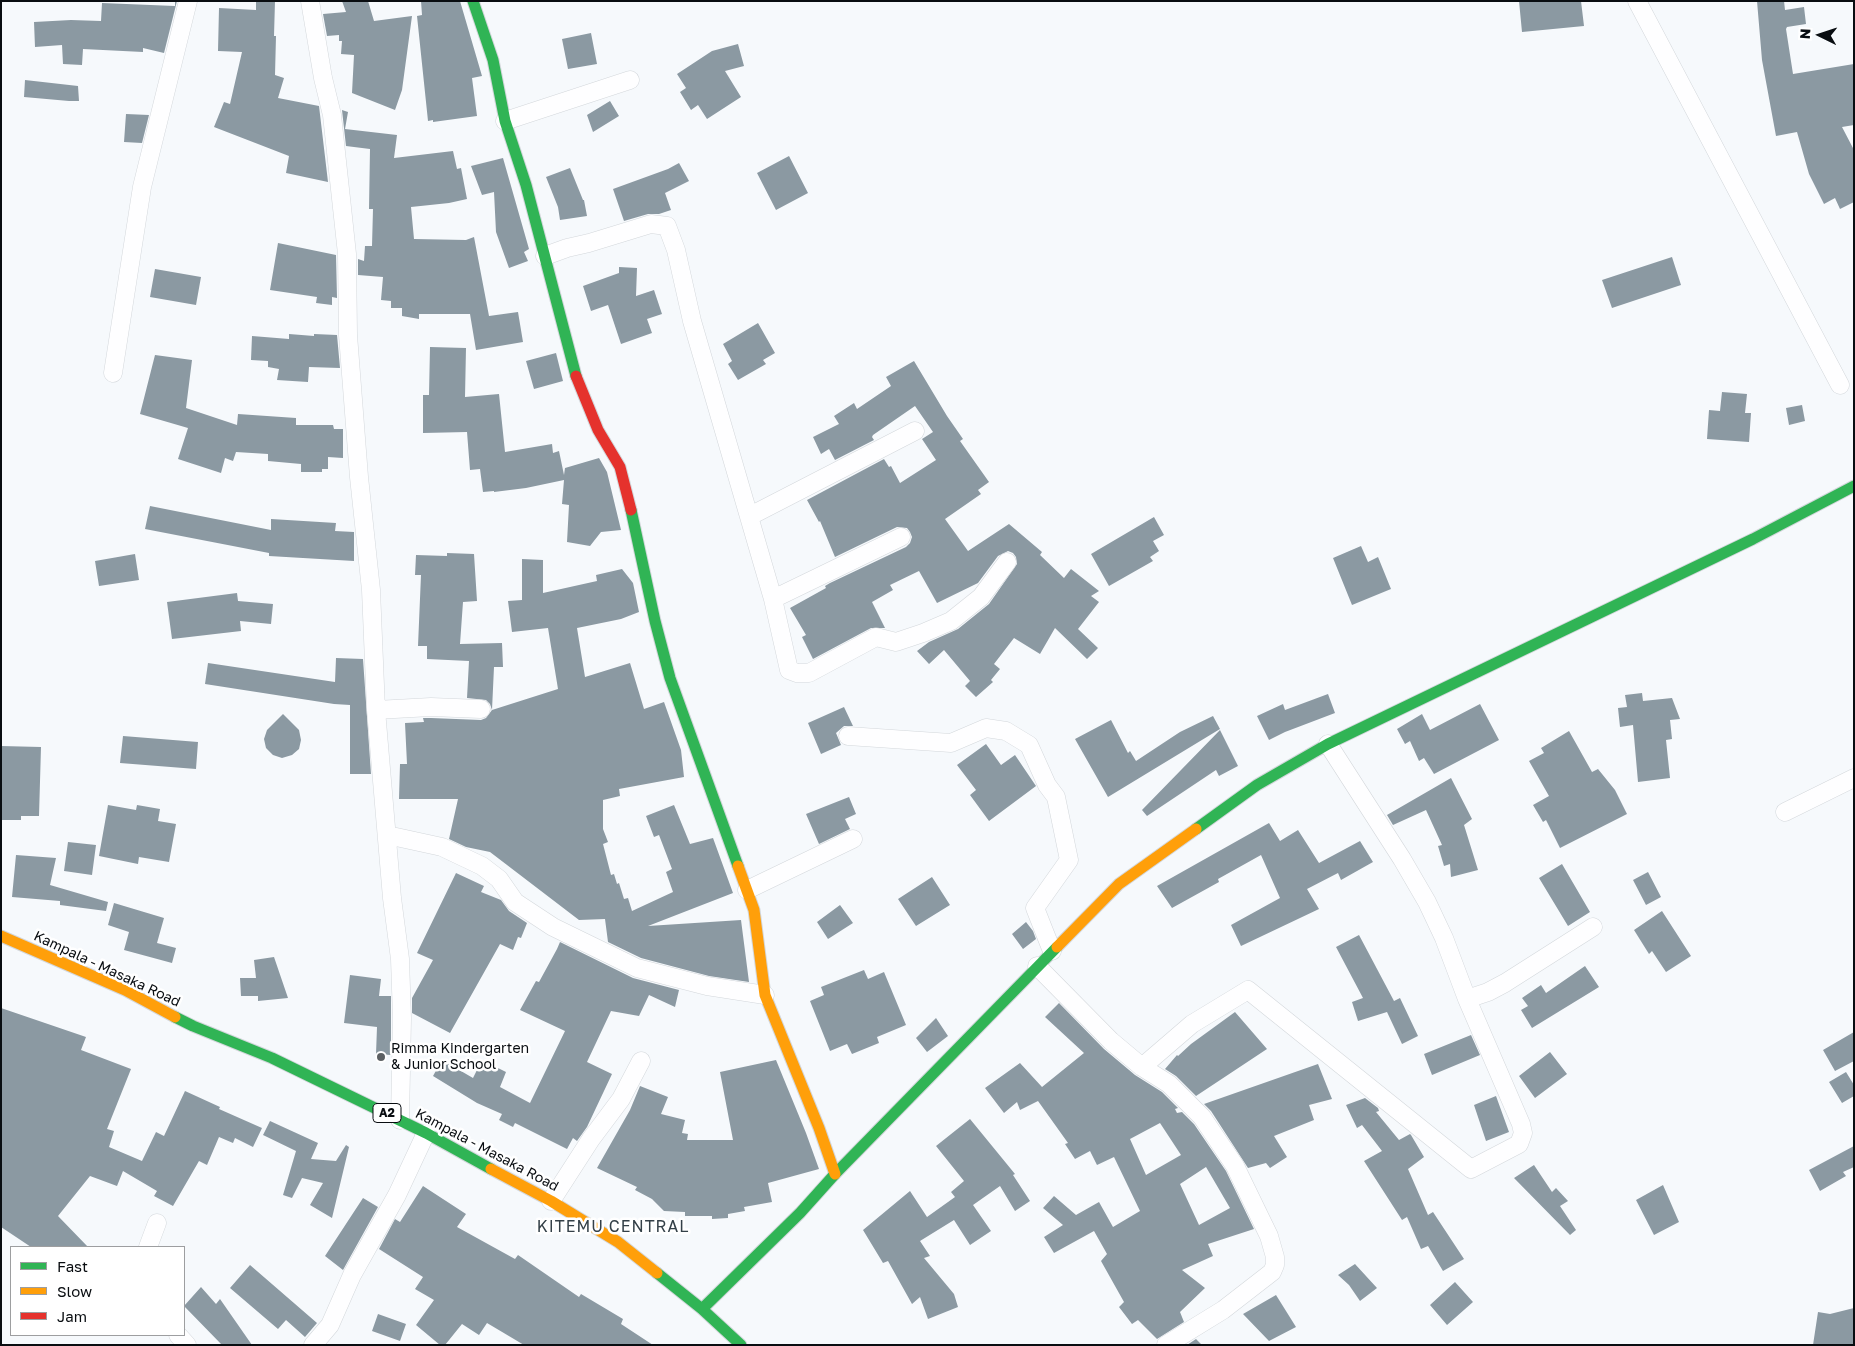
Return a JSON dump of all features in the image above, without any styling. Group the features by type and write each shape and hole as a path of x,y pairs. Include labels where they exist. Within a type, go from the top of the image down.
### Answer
{"street":[{"path":"113,373 142,187 188,1"},
{"path":"310,1 323,78 332,115 347,254 348,335 359,477 372,590 376,710 400,968 402,1018 400,1120"},
{"path":"473,1 493,60 505,121 526,185 578,383 598,430 620,467 670,678 754,910 765,994 819,1128 835,1174"},
{"path":"1638,1 1840,385"},
{"path":"505,121 630,80"},
{"path":"545,256 651,224 667,226 676,250 692,321 773,599 789,670 797,673 808,672 876,637 896,642 951,621 981,597 1007,562"},
{"path":"750,516 915,431"},
{"path":"702,1309 800,1213 835,1174 1119,884 1257,785 1328,744 1754,539 1854,486"},
{"path":"773,599 900,537"},
{"path":"376,710 431,707 481,709"},
{"path":"848,736 951,743 986,728 1006,731 1029,745 1047,785 1056,797 1070,860 1035,908 1052,951"},
{"path":"1142,1067 1192,1024 1248,990 1472,1169 1519,1144 1523,1133 1521,1124 1467,999 1444,938 1402,859 1328,744"},
{"path":"1785,812 1854,778"},
{"path":"387,835 442,847 482,866 499,879 515,902 530,912 553,927 637,968 708,986 765,994"},
{"path":"747,890 853,839"},
{"path":"1467,999 1506,983 1593,927"},
{"name":"Kampala - Masaka Road","path":"1,936 125,990 193,1026 272,1058 426,1133 551,1201 618,1242 702,1309 741,1345"},
{"path":"1037,966 1112,1041 1142,1067 1169,1084 1202,1118 1235,1166 1269,1236 1275,1257 1275,1265 1272,1272 1223,1310 1166,1345"},
{"path":"551,1201 591,1140 621,1099 641,1061"},
{"path":"313,1345 330,1325 352,1275 397,1195 426,1133"},
{"path":"148,1246 157,1223"},
{"path":"179,1336 188,1345"}],"building":[{"path":"175,1 177,1 164,53 143,48 143,52 83,49 82,65 63,64 62,45 35,47 34,22 101,21 102,3 175,6"},
{"path":"256,1 275,1 275,75 284,78 278,98 319,106 328,182 286,173 289,156 214,127 224,102 230,104 242,52 218,51 219,8 256,10"},
{"path":"342,1 368,1 374,21 412,16 402,90 395,110 352,93 354,55 341,54 342,41 339,41 339,35 327,36 323,14 346,12"},
{"path":"421,1 460,1 482,76 472,78 477,116 433,122 433,120 428,121 417,16 422,15"},
{"path":"1519,1 1581,1 1584,26 1522,32"},
{"path":"1757,1 1784,1 1785,10 1804,7 1806,24 1787,27 1786,29 1793,74 1854,64 1854,125 1842,127 1854,150 1854,202 1840,209 1835,198 1824,204 1809,174 1797,132 1776,136 1762,60"},
{"path":"591,33 597,64 568,69 562,39"},
{"path":"738,44 744,66 725,71 741,97 707,119 698,105 691,110 680,92 686,88 677,74 712,51"},
{"path":"25,80 78,86 79,101 24,97"},
{"path":"610,101 619,116 593,132 587,115"},
{"path":"342,110 348,112 345,129 397,135 394,158 453,151 457,169 461,168 467,199 411,207 414,239 466,240 474,237 489,316 518,312 523,342 476,350 470,314 419,314 419,319 402,316 402,308 391,308 391,301 381,300 383,277 358,275 358,259 364,261 365,246 372,246 373,209 369,209 370,149 346,146"},
{"path":"126,114 149,115 142,143 124,142"},
{"path":"789,156 808,193 776,210 757,173"},
{"path":"503,158 529,249 524,252 528,261 509,268 496,232 494,192 482,195 471,166"},
{"path":"679,163 689,181 665,193 671,210 624,221 613,189 668,169"},
{"path":"570,168 584,200 587,216 560,220 558,207 546,177"},
{"path":"278,243 336,255 337,298 332,297 332,305 316,303 317,297 270,290"},
{"path":"1672,257 1681,285 1612,308 1602,280"},
{"path":"619,267 637,268 636,296 654,290 662,314 647,319 652,333 621,344 608,305 591,311 583,286 619,273"},
{"path":"155,269 201,277 196,305 150,297"},
{"path":"758,323 775,353 763,360 766,364 738,380 728,364 732,361 723,344"},
{"path":"289,334 337,335 340,368 309,367 308,382 277,380 279,369 268,367 268,361 251,360 252,336 289,339"},
{"path":"430,347 466,348 465,397 499,394 505,452 552,444 553,453 559,451 564,475 565,468 599,458 607,472 621,530 601,532 590,546 567,542 569,505 562,504 564,480 526,488 483,492 480,469 470,470 467,432 423,433 423,395 429,395"},
{"path":"556,353 563,381 534,389 526,361"},
{"path":"155,355 192,360 186,408 237,425 238,414 296,418 296,425 333,425 334,429 343,429 343,458 328,457 328,469 322,469 322,472 301,472 301,464 268,461 268,454 236,452 233,461 225,458 221,473 178,459 188,428 140,414"},
{"path":"914,361 963,439 960,441 989,482 978,490 981,494 945,519 968,551 1009,524 1042,552 1040,555 1064,578 1071,569 1099,591 1091,596 1099,602 1078,629 1098,648 1087,659 1055,628 1040,654 1014,638 994,664 1000,669 991,680 993,682 976,697 965,686 970,681 944,650 929,664 917,651 929,642 958,629 989,604 1017,564 1016,557 1008,551 998,556 978,583 937,603 919,571 890,585 893,590 872,602 885,628 871,628 813,659 802,637 806,635 790,608 826,588 825,586 830,583 906,547 912,537 907,528 897,527 835,557 820,521 807,500 884,459 889,467 891,466 900,483 936,460 922,439 933,432 915,406 873,435 874,440 835,460 829,449 821,454 813,437 839,424 834,416 854,403 857,409 891,386 886,377"},
{"path":"1722,392 1747,394 1745,413 1751,413 1749,442 1707,439 1709,410 1720,411"},
{"path":"1802,405 1805,421 1789,425 1786,408"},
{"path":"150,506 271,530 271,519 336,523 335,531 354,532 354,561 269,556 269,553 145,529"},
{"path":"1154,517 1164,535 1153,541 1159,551 1150,557 1153,561 1109,586 1091,554"},
{"path":"1361,546 1368,562 1378,557 1391,589 1352,605 1333,558"},
{"path":"447,553 474,554 477,601 463,602 460,644 502,643 503,667 494,667 492,710 486,700 467,698 469,661 427,659 427,646 418,646 421,575 415,575 416,555 447,556"},
{"path":"135,554 139,580 99,586 95,561"},
{"path":"522,559 543,560 543,593 597,581 596,575 622,569 633,583 639,612 621,619 577,628 585,677 630,663 644,709 664,702 681,750 684,777 619,789 620,796 603,800 603,829 608,842 603,844 611,875 614,874 617,884 619,883 624,899 628,898 632,911 673,892 666,872 672,869 659,835 654,837 646,816 674,805 690,844 713,838 733,893 648,926 741,920 749,982 709,976 641,958 608,942 605,919 579,920 490,852 466,847 449,839 458,799 399,799 400,764 407,764 405,723 424,722 423,718 481,720 486,718 492,710 558,689 548,628 512,632 508,601 522,600"},
{"path":"237,593 238,601 273,604 271,624 240,621 241,631 172,639 167,602"},
{"path":"336,658 363,659 371,774 350,774 350,705 205,684 208,663 335,682"},
{"path":"1642,693 1643,701 1672,698 1680,719 1670,720 1672,739 1666,740 1670,778 1638,782 1633,725 1620,727 1618,708 1627,707 1625,695"},
{"path":"1328,694 1335,713 1269,740 1257,716 1283,704 1285,710"},
{"path":"1480,704 1499,740 1434,774 1424,758 1419,761 1410,741 1405,744 1397,729 1422,714 1430,730"},
{"path":"844,707 853,726 844,726 836,733 841,745 821,754 808,723"},
{"path":"283,714 299,730 301,740 299,749 292,755 282,758 273,755 266,748 264,739 267,730"},
{"path":"1213,716 1220,729 1108,797 1075,739 1111,720 1128,753 1130,751 1136,761 1180,732"},
{"path":"1220,730 1238,766 1219,776 1216,770 1147,816 1142,810"},
{"path":"1569,731 1592,772 1598,769 1615,790 1627,814 1560,848 1546,820 1543,822 1533,805 1549,796 1529,761 1544,753 1541,748"},
{"path":"123,736 198,742 196,769 120,763"},
{"path":"986,744 1001,765 1015,755 1036,786 989,821 970,795 976,790 957,765"},
{"path":"1,746 41,747 39,816 21,816 21,820 1,820"},
{"path":"1451,778 1472,819 1464,825 1478,870 1451,877 1450,864 1444,866 1438,846 1442,845 1426,810 1393,825 1387,815"},
{"path":"849,797 856,814 845,819 850,829 819,844 806,814"},
{"path":"108,805 136,810 137,805 160,809 158,821 176,824 169,862 139,857 138,864 99,856"},
{"path":"1269,823 1280,841 1298,830 1319,863 1360,841 1373,862 1341,880 1338,873 1307,889 1319,909 1241,946 1231,925 1280,898 1261,855 1218,879 1219,882 1172,908 1157,886"},
{"path":"68,842 96,845 92,875 64,871"},
{"path":"16,855 56,858 50,885 108,902 106,911 60,905 60,901 12,897"},
{"path":"1562,864 1590,912 1568,926 1539,878"},
{"path":"1648,872 1661,897 1646,905 1633,880"},
{"path":"456,873 484,886 481,892 501,900 509,911 527,923 521,938 518,937 513,950 500,944 450,1033 412,1013 412,998 433,960 417,953"},
{"path":"932,877 950,905 916,926 898,899"},
{"path":"114,903 164,918 157,943 176,948 172,963 124,950 129,932 108,925"},
{"path":"840,905 853,923 828,939 817,922"},
{"path":"1662,911 1691,956 1666,972 1652,951 1649,954 1634,930"},
{"path":"1026,922 1036,939 1023,949 1012,934"},
{"path":"1359,935 1394,1001 1400,998 1418,1036 1402,1044 1387,1012 1358,1021 1352,1002 1363,998 1336,947"},
{"path":"560,942 633,978 679,990 675,1007 649,995 639,1016 611,1011 587,1062 612,1074 587,1127 577,1141 573,1138 567,1149 515,1123 513,1127 499,1120 502,1114 477,1103 433,1076 442,1060 473,1078 482,1060 506,1072 500,1087 530,1103 565,1031 520,1010 536,981 539,982"},
{"path":"274,957 288,998 258,1001 258,996 241,996 240,978 256,978 254,960"},
{"path":"1585,966 1599,987 1532,1028 1521,1010 1528,1006 1522,998 1541,985 1546,993"},
{"path":"864,970 868,979 884,972 906,1025 877,1037 879,1043 852,1054 847,1044 830,1051 810,1001 824,995 821,987"},
{"path":"350,975 381,979 379,996 391,996 391,1055 376,1054 377,1027 344,1023"},
{"path":"1059,1003 1104,1049 1135,1075 1162,1092 1178,1108 1175,1109 1177,1113 1182,1112 1194,1124 1226,1171 1254,1229 1208,1244 1213,1256 1182,1270 1205,1288 1180,1312 1184,1322 1157,1339 1138,1320 1132,1324 1119,1307 1124,1302 1101,1261 1107,1254 1094,1231 1054,1253 1044,1237 1063,1225 1043,1208 1054,1196 1076,1215 1099,1202 1113,1227 1140,1211 1114,1157 1097,1165 1090,1151 1075,1159 1065,1144 1068,1143 1038,1101 1020,1110 1017,1102 1004,1113 985,1088 1020,1063 1042,1087 1084,1053 1045,1017","holes":["1160,1123 1181,1155 1146,1175 1130,1139","1206,1167 1230,1208 1199,1225 1180,1184"]},
{"path":"1,1008 86,1037 81,1050 131,1069 107,1129 114,1131 109,1147 142,1161 156,1132 164,1136 185,1091 262,1128 253,1147 235,1138 233,1143 219,1137 207,1165 199,1161 173,1206 154,1196 157,1191 123,1171 117,1186 90,1176 58,1216 87,1246 30,1246 1,1227"},
{"path":"1235,1012 1267,1049 1196,1096 1176,1076 1165,1069 1177,1055"},
{"path":"936,1018 948,1036 927,1052 916,1038"},
{"path":"1854,1032 1854,1061 1835,1071 1823,1050"},
{"path":"1471,1035 1480,1055 1432,1075 1424,1054"},
{"path":"1550,1052 1567,1074 1535,1098 1519,1076"},
{"path":"776,1060 819,1169 768,1183 772,1202 744,1207 745,1211 728,1214 728,1218 712,1219 712,1216 685,1216 685,1212 664,1211 652,1199 635,1190 637,1187 597,1168 630,1110 640,1086 668,1097 661,1114 685,1120 682,1133 688,1134 687,1140 733,1140 720,1072"},
{"path":"1318,1064 1332,1099 1309,1105 1314,1120 1274,1136 1287,1157 1270,1168 1266,1163 1248,1168 1211,1111 1204,1104"},
{"path":"1846,1072 1854,1085 1854,1096 1842,1103 1829,1082"},
{"path":"1496,1096 1509,1132 1486,1141 1474,1105"},
{"path":"1365,1098 1378,1108 1379,1111 1376,1112 1399,1140 1410,1134 1424,1157 1408,1169 1428,1215 1433,1212 1464,1259 1443,1271 1428,1246 1421,1249 1407,1217 1402,1220 1364,1161 1382,1151 1362,1125 1357,1128 1346,1105"},
{"path":"970,1119 1015,1174 1013,1175 1030,1201 1015,1211 1000,1186 973,1205 991,1231 970,1245 954,1220 920,1241 930,1256 924,1258 954,1294 958,1307 928,1319 920,1297 912,1304 888,1261 883,1263 863,1230 910,1191 927,1217 955,1197 951,1192 964,1181 936,1146"},
{"path":"270,1121 318,1143 311,1159 336,1161 346,1145 349,1147 332,1218 310,1205 323,1183 302,1178 292,1198 283,1195 296,1151 263,1135"},
{"path":"1854,1146 1854,1167 1843,1172 1846,1176 1820,1191 1809,1170"},
{"path":"1534,1165 1552,1192 1556,1188 1568,1201 1560,1206 1576,1230 1570,1235 1514,1178"},
{"path":"1663,1185 1679,1222 1654,1235 1636,1200"},
{"path":"423,1186 466,1214 457,1227 515,1259 518,1255 579,1297 581,1294 623,1319 621,1324 653,1345 524,1345 487,1323 479,1335 462,1324 445,1345 440,1345 416,1325 434,1300 415,1289 423,1277 379,1249 395,1219 400,1222"},
{"path":"363,1198 378,1207 343,1270 325,1256"},
{"path":"1355,1264 1377,1288 1360,1301 1349,1285 1338,1275"},
{"path":"250,1265 317,1323 305,1337 286,1320 278,1329 230,1288"},
{"path":"1455,1282 1473,1302 1447,1325 1430,1305"},
{"path":"201,1287 216,1304 220,1299 252,1345 222,1345 185,1305"},
{"path":"1276,1295 1296,1327 1269,1341 1243,1314"},
{"path":"1854,1308 1854,1345 1813,1345 1818,1312 1830,1314"},
{"path":"378,1314 406,1324 400,1341 372,1331"},
{"path":"1196,1339 1202,1345 1187,1345"}],"traffic: fast":[{"path":"473,1 493,60 505,121 526,185 576,376"},
{"path":"1196,829 1257,785 1328,744 1753,539 1854,486"},
{"path":"631,510 655,621 670,678 738,866"},
{"path":"702,1309 800,1213 835,1174 1057,947"},
{"path":"175,1017 272,1058 426,1133 491,1169"},
{"path":"657,1273 702,1309 741,1345"}],"traffic: slow":[{"path":"1057,947 1119,884 1196,829"},
{"path":"738,866 754,910 765,995 819,1128 835,1174"},
{"path":"1,936 125,990 175,1017"},
{"path":"491,1169 551,1201 618,1242 657,1273"}],"traffic: jam":[{"path":"576,376 598,430 620,467 631,510"}],"place":[{"name":"Rimma Kindergarten & Junior School","path":"381,1057"}],"district":[{"name":"KITEMU CENTRAL","path":"613,1227"}]}
